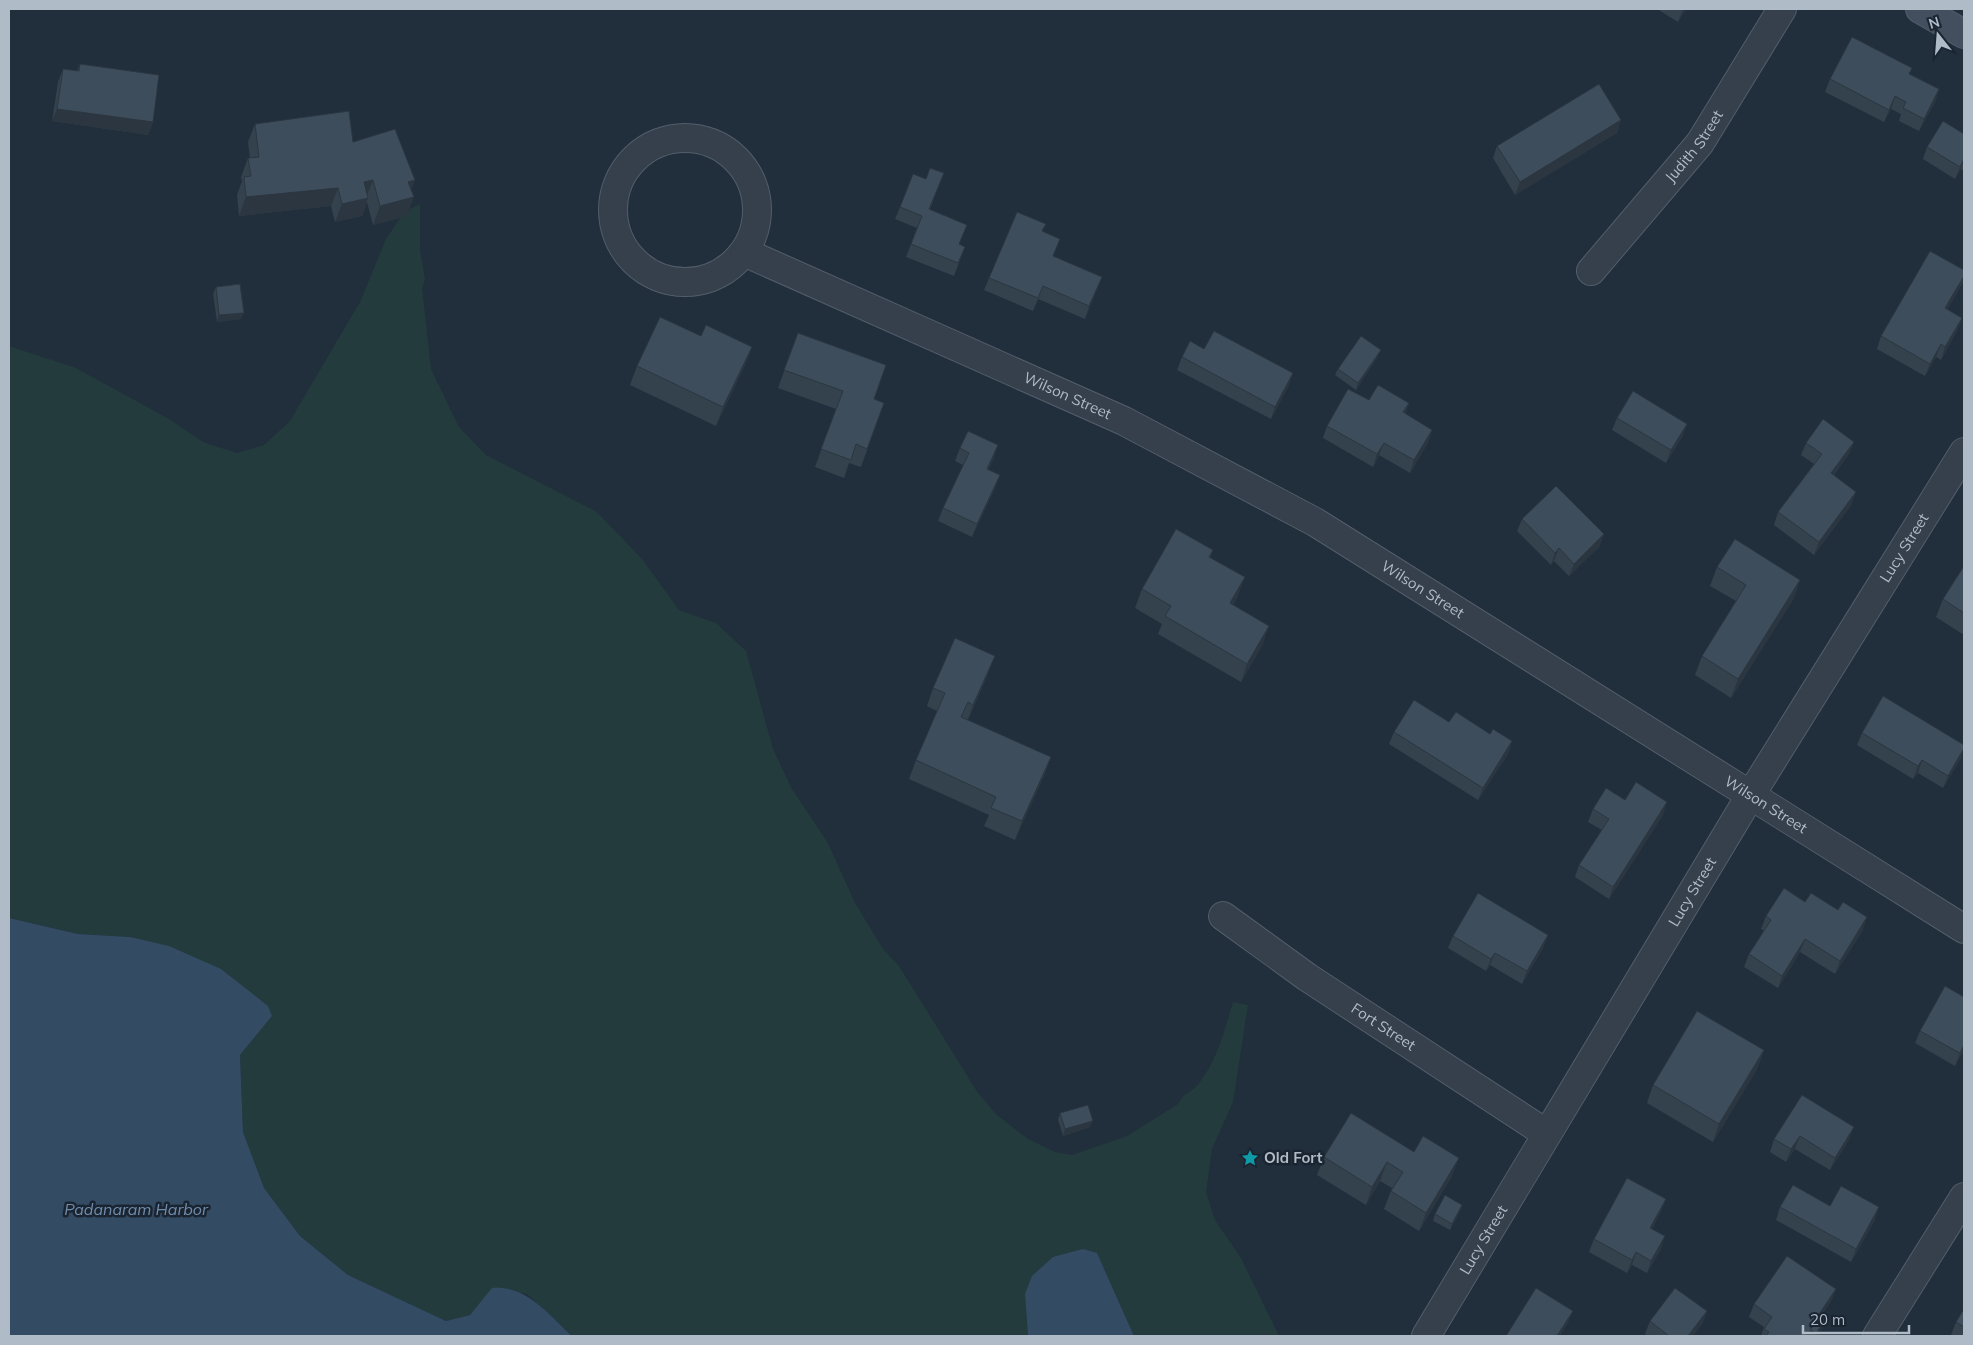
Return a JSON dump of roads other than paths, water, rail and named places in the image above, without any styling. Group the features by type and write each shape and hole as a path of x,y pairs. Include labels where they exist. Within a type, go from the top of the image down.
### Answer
{"street":[{"name":"Judith Street","path":"1591,271 1700,143 1782,9"},
{"path":"1920,9 1964,34"},
{"path":"695,138 719,146 738,161 751,181 757,205 754,229 744,252 728,268 707,278 684,282 669,279 641,267 625,251 616,230 612,208 617,185 629,164 648,148 670,139 695,138"},
{"name":"Wilson Street","path":"744,252 1124,421 1315,522 1964,929"},
{"name":"Lucy Street","path":"1426,1336 1750,796 1964,452"},
{"name":"Fort Street","path":"1223,916 1307,977 1547,1134"},
{"path":"1877,1336 1964,1198"}],"water":[{"name":"Padanaram Harbor","path":"9,918 78,934 130,937 169,946 221,969 268,1006 272,1016 240,1055 243,1132 264,1188 300,1236 348,1275 446,1321 470,1315 492,1288 505,1288 516,1291 536,1303 572,1336 9,1336"},
{"path":"1083,1249 1097,1253 1134,1336 1028,1336 1025,1294 1032,1276 1053,1257"}],"place":[{"name":"Old Fort","path":"1250,1158"}]}
